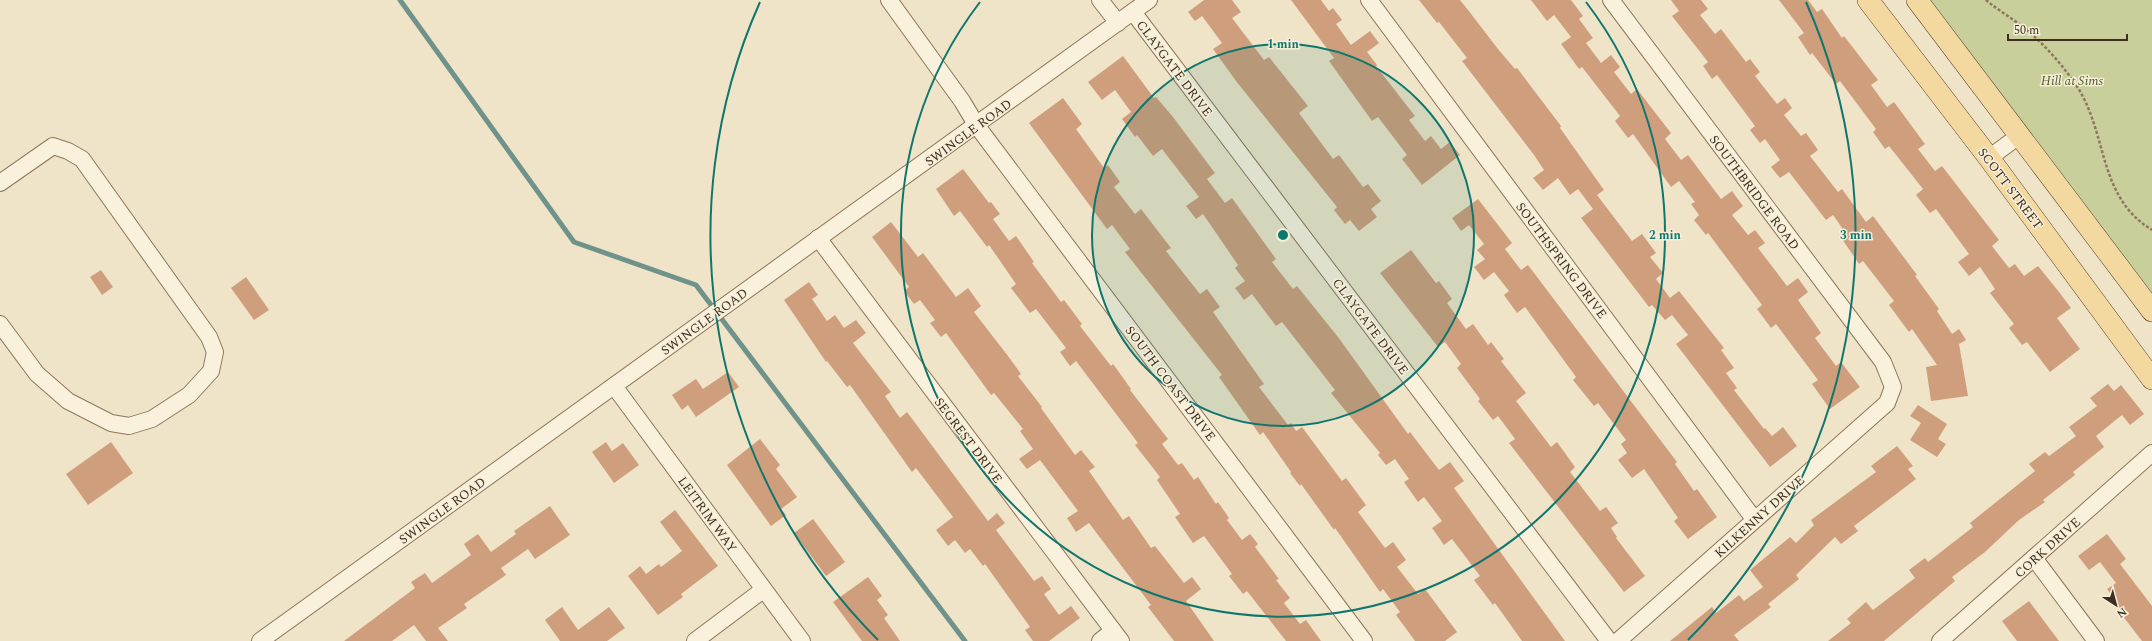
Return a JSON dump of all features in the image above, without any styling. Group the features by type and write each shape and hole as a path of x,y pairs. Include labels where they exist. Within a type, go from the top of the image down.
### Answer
{"main road":[{"name":"SCOTT STREET","path":"1868,0 1989,158 2152,378"},
{"path":"1918,0 2152,311"}],"street":[{"name":"SOUTH COAST DRIVE","path":"889,0 962,102 977,126 1364,641"},
{"path":"1100,0 1118,23"},
{"name":"SWINGLE ROAD","path":"260,641 818,238 977,126 1149,0"},
{"name":"SOUTHSPRING DRIVE","path":"1369,0 1754,519"},
{"name":"SOUTHBRIDGE ROAD","path":"1611,0 1882,362 1893,387"},
{"name":"CLAYGATE DRIVE","path":"1133,12 1609,641"},
{"path":"1989,158 2020,135"},
{"path":"0,183 53,146 68,151 82,159 209,337 215,352 211,371 189,395 152,419 129,426 111,423 68,401 37,374 0,324"},
{"name":"SEGREST DRIVE","path":"818,238 1117,636"},
{"name":"LEITRIM WAY","path":"614,386 802,641"},
{"name":"KILKENNY DRIVE","path":"1618,641 1754,519 1887,403 1893,387"},
{"name":"CORK DRIVE","path":"1940,641 2152,453"},
{"path":"2034,558 2096,641"},
{"path":"695,641 763,590"},
{"path":"1100,641 1117,636"}],"path":[{"path":"1986,0 2028,31 2060,62 2078,89 2093,118 2101,154 2111,182 2131,214 2152,230"}],"green space":[{"name":"Hill at Sims","path":"1916,0 2152,0 2152,323"}],"building":[{"path":"1204,0 1232,0 1241,12 1232,18 1264,60 1269,57 1308,106 1299,113 1333,159 1339,155 1363,187 1368,184 1381,201 1371,209 1377,217 1359,231 1350,220 1345,224 1334,210 1337,207 1236,81 1213,49 1222,43 1202,16 1195,21 1188,12"},
{"path":"1291,0 1321,0 1329,11 1333,8 1342,20 1336,24 1351,45 1370,31 1379,43 1367,52 1415,116 1409,120 1425,141 1431,136 1441,149 1450,142 1460,155 1422,185 1402,159 1407,155 1378,117 1372,121 1329,61 1334,58"},
{"path":"1419,0 1460,0 1498,49 1515,69 1517,68 1561,126 1560,128 1604,190 1597,195 1632,241 1642,234 1656,253 1650,257 1663,273 1656,279 1670,298 1679,291 1724,348 1721,350 1734,368 1726,373 1737,388 1734,390 1764,429 1765,428 1772,436 1783,427 1797,446 1770,467 1676,344 1688,335 1672,315 1665,320 1652,305 1649,307 1581,218 1593,209 1578,189 1570,195 1558,178 1543,190 1533,178 1544,170 1462,61 1467,58 1439,22 1437,23"},
{"path":"1531,0 1571,0 1583,16 1579,19 1593,38 1586,43 1601,63 1611,55 1620,67 1614,72 1631,94 1637,89 1671,133 1665,139 1681,160 1688,155 1721,199 1732,191 1743,206 1732,215 1748,235 1755,230 1765,243 1758,248 1787,286 1798,278 1808,292 1798,300 1821,333 1815,338 1836,366 1841,362 1860,387 1830,409 1812,384 1818,380 1776,324 1771,328 1757,309 1762,305 1708,233 1706,235 1694,220 1699,215 1691,204 1695,202 1679,181 1671,187 1633,134 1628,138 1615,121 1620,116 1582,67 1579,69 1561,44 1571,37 1554,15 1547,21"},
{"path":"1671,0 1701,0 1708,9 1700,15 1715,34 1721,29 1746,62 1750,59 1760,72 1755,76 1777,104 1785,98 1792,108 1784,115 1801,136 1806,133 1818,150 1810,156 1838,192 1842,189 1866,222 1873,216 1917,275 1915,276 1939,309 1937,311 1952,334 1959,329 1966,340 1959,344 1968,396 1931,401 1926,367 1937,365 1912,329 1909,332 1889,305 1894,301 1863,261 1859,264 1842,239 1847,235 1833,215 1826,220 1789,172 1780,178 1771,167 1780,160 1765,139 1760,143 1750,130 1755,126 1717,75 1712,79 1703,66 1708,62 1672,16 1679,11"},
{"path":"1779,0 1808,0 1817,12 1822,9 1842,38 1844,36 1878,80 1871,85 1887,107 1894,102 1925,144 1918,149 1935,171 1942,166 1999,240 1992,246 2009,268 2015,264 2024,276 2038,266 2059,292 2071,308 2057,318 2080,349 2050,372 2027,342 2022,345 2009,328 2014,324 1990,293 1995,289 1980,267 1969,276 1958,262 1969,254 1936,209 1930,213 1916,195 1923,189 1889,146 1885,149 1873,132 1876,129 1840,81 1836,84 1812,53 1810,55 1798,37 1804,33"},
{"path":"1123,56 1154,98 1156,97 1173,117 1215,173 1207,179 1225,203 1232,198 1276,259 1272,262 1293,289 1297,286 1338,337 1408,434 1410,432 1439,470 1450,462 1464,481 1454,488 1565,641 1522,641 1495,603 1493,605 1474,580 1480,576 1452,539 1444,545 1432,528 1442,521 1424,497 1418,502 1404,482 1409,479 1395,459 1386,465 1378,455 1380,453 1331,393 1335,390 1282,322 1276,326 1252,294 1244,300 1235,288 1245,281 1235,268 1238,265 1203,214 1196,219 1186,206 1199,197 1162,149 1153,156 1137,135 1135,137 1122,119 1131,112 1115,90 1102,100 1088,82"},
{"path":"1063,98 1082,124 1076,129 1104,168 1108,165 1120,182 1114,187 1135,214 1141,209 1171,248 1166,251 1200,294 1207,289 1220,307 1213,312 1264,384 1259,387 1288,425 1291,423 1296,431 1302,427 1342,481 1346,478 1366,505 1358,512 1385,548 1393,542 1406,560 1397,567 1418,594 1425,589 1457,632 1445,641 1415,641 1396,615 1400,612 1383,589 1380,592 1335,528 1334,530 1301,484 1300,486 1290,473 1291,472 1263,432 1260,435 1219,377 1222,375 1125,252 1130,249 1112,225 1107,229 1029,123"},
{"path":"963,169 989,203 991,202 1000,214 993,219 1009,241 1016,236 1034,262 1032,263 1061,302 1064,300 1082,324 1080,326 1111,366 1113,364 1131,389 1130,390 1168,439 1162,444 1178,465 1182,463 1194,480 1198,477 1216,504 1218,502 1229,518 1227,520 1242,540 1250,534 1258,544 1255,547 1279,579 1276,580 1290,598 1284,603 1300,624 1306,620 1321,641 1286,641 1247,591 1243,594 1229,576 1232,574 1204,536 1193,543 1175,517 1180,514 1157,480 1160,477 1135,445 1138,443 1076,361 1070,366 1060,352 1066,348 1036,309 1030,313 1011,288 1016,284 989,245 987,247 960,211 954,216 936,189"},
{"path":"1478,199 1512,243 1505,249 1521,270 1528,265 1677,462 1675,464 1694,491 1697,489 1717,517 1688,539 1674,521 1678,518 1644,469 1632,478 1618,460 1627,453 1621,444 1626,440 1598,403 1594,406 1573,380 1576,377 1525,307 1517,313 1504,295 1509,291 1494,272 1484,280 1474,267 1485,259 1477,250 1484,244 1469,225 1461,231 1452,218"},
{"path":"891,222 918,257 923,253 956,297 968,288 981,306 974,312 1021,374 1018,376 1042,407 1041,408 1075,455 1081,450 1095,467 1089,471 1123,520 1129,516 1151,548 1155,546 1184,583 1192,577 1201,589 1186,601 1214,641 1174,641 1148,607 1151,605 1089,523 1076,532 1067,518 1078,511 1040,460 1027,469 1019,459 1033,449 1020,431 1023,429 994,393 991,395 946,333 941,337 930,323 935,320 920,300 914,304 904,291 909,287 872,237"},
{"path":"1411,250 1436,283 1439,281 1452,299 1447,303 1466,329 1473,324 1488,345 1491,342 1504,359 1501,361 1526,393 1516,401 1551,447 1557,442 1575,467 1570,472 1600,511 1606,507 1618,523 1611,528 1617,537 1616,538 1645,576 1624,592 1509,443 1515,439 1498,416 1493,420 1478,401 1480,399 1457,368 1461,364 1445,342 1438,347 1380,273"},
{"path":"101,270 113,287 102,295 90,277"},
{"path":"246,277 269,310 254,320 231,288"},
{"path":"809,282 818,295 812,299 827,321 835,315 844,328 856,320 866,333 853,343 891,392 885,396 900,418 907,412 988,521 997,513 1005,523 996,530 1034,581 1042,576 1051,589 1044,594 1059,615 1071,606 1080,618 1049,641 1033,641 1025,630 1030,627 985,564 983,566 970,549 965,553 955,540 948,546 936,530 953,517 916,468 912,472 850,385 847,387 827,361 826,362 784,300"},
{"path":"728,372 739,387 696,417 688,405 682,410 672,395 696,379 703,389"},
{"path":"2108,384 2114,391 2121,385 2144,414 2130,425 2122,415 2096,436 2104,447 2073,472 2075,475 2043,500 2045,502 2019,520 1985,552 1952,577 1955,581 1884,641 1828,641 1851,623 1847,619 1866,602 1873,610 1915,578 1909,570 1925,558 1928,562 1973,527 1970,523 2035,471 2029,464 2045,452 2049,456 2076,436 2069,427 2097,406 2090,398"},
{"path":"1918,405 1947,424 1938,439 1946,444 1937,457 1910,440 1921,423 1910,416"},
{"path":"760,439 780,465 776,469 797,497 781,509 786,515 771,526 727,465"},
{"path":"111,442 133,473 88,505 66,474"},
{"path":"606,442 612,451 623,443 639,465 614,483 592,452"},
{"path":"1897,446 1913,466 1908,469 1916,479 1854,526 1858,531 1841,544 1835,537 1796,575 1799,579 1768,604 1771,607 1734,635 1739,641 1670,641 1712,607 1716,613 1739,595 1744,601 1763,587 1750,570 1790,537 1796,543 1814,525 1811,520 1876,472 1871,466"},
{"path":"550,506 570,535 535,559 528,549 501,568 506,575 464,604 467,608 438,628 448,641 426,641 414,625 392,641 344,641 415,588 411,582 425,573 432,583 471,555 464,544 478,534 491,552 516,534 514,531"},
{"path":"675,510 718,566 681,594 683,597 658,615 628,576 640,566 646,574 659,564 661,567 682,551 660,522"},
{"path":"813,519 845,562 826,576 794,533"},
{"path":"2107,534 2126,559 2120,564 2152,606 2152,641 2142,641 2115,606 2118,603 2107,589 2116,583 2100,562 2089,570 2078,556"},
{"path":"868,577 882,596 877,600 888,615 884,618 900,641 862,641 833,602"},
{"path":"2029,601 2059,641 2017,641 2002,621"},
{"path":"562,607 578,630 609,607 625,628 607,641 560,641 545,620"}],"waterway":[{"path":"400,0 574,242 696,285 965,641"}]}
